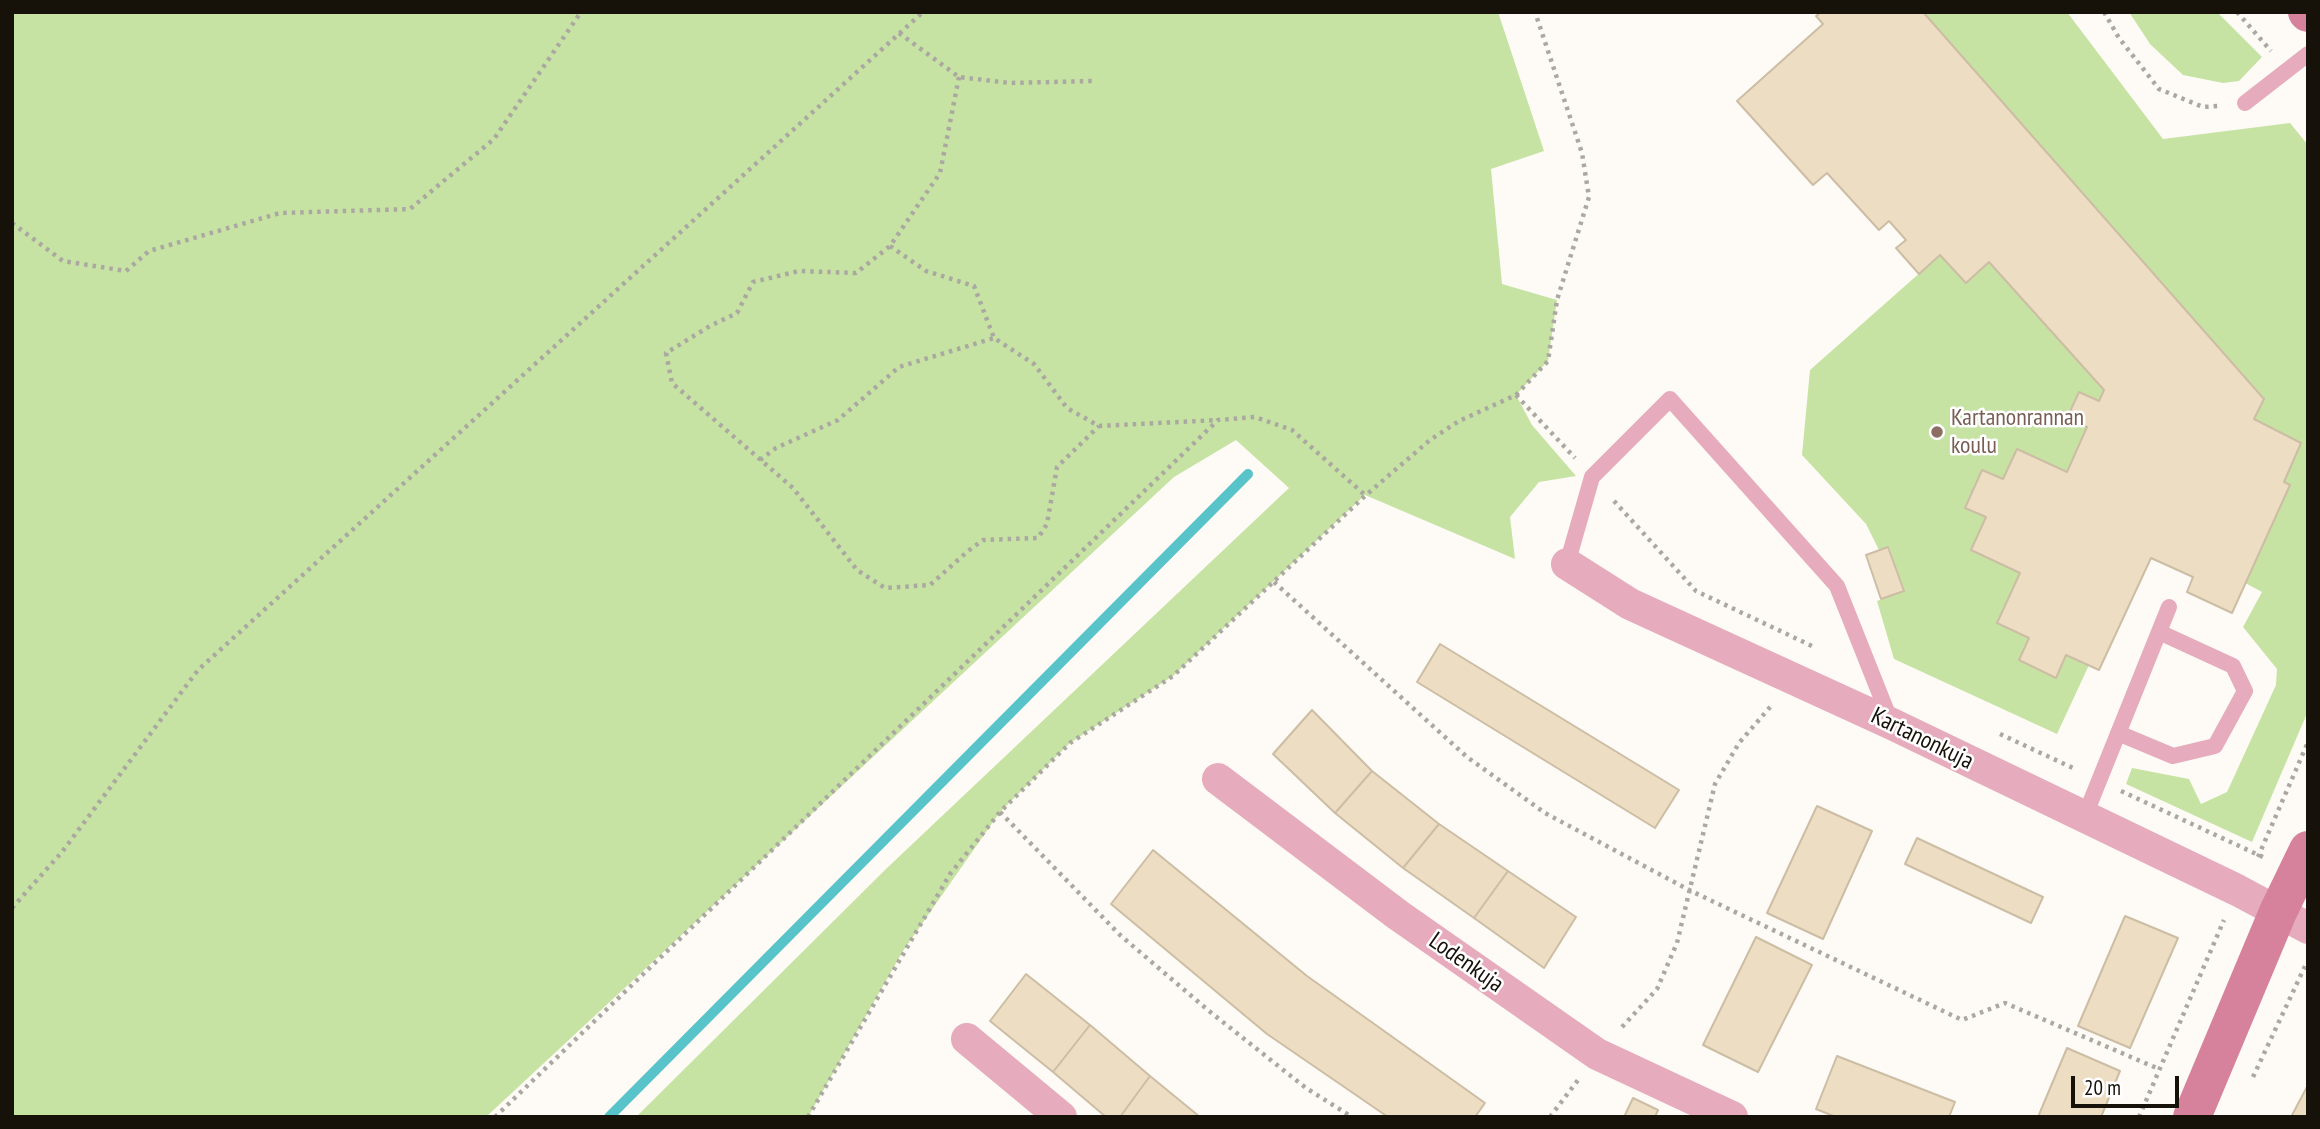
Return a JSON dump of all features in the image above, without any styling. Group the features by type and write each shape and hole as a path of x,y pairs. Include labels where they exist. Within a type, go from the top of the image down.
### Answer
{"street":[{"name":"Kartanonkuja","path":"1567,564 1630,604 1892,724 2237,890 2293,920"},
{"name":"Lodenkuja","path":"1218,779 1398,915 1597,1054 1732,1117"},
{"path":"2192,1117 2293,920 2308,850"},
{"path":"967,1040 1061,1117"}],"lane":[{"path":"2245,103 2308,54"},
{"path":"1567,564 1592,477 1670,399 1837,586 1892,724"},
{"path":"2084,818 2169,607"},
{"path":"2118,733 2174,755 2215,746 2245,691 2233,666 2159,632"}],"path":[{"path":"12,223 63,261 126,271 149,251 280,213 410,209 494,139 581,12"},
{"path":"12,908 62,852 198,670 923,12"},
{"path":"808,1117 950,874 1000,812 1070,743 1173,676 1366,495 1440,434 1459,421 1516,395 1548,361 1557,300 1588,197 1582,153 1535,12"},
{"path":"2104,12 2119,38 2159,89 2203,107 2245,103"},
{"path":"2237,12 2272,53"},
{"path":"899,33 959,77 1010,83 1093,81"},
{"path":"959,77 940,173 890,246 856,273 799,271 753,282 737,313 666,353 672,383 793,488 857,570 885,587 930,585 983,540 1038,538 1047,524 1057,467 1099,426"},
{"path":"890,246 926,271 974,286 994,338 1034,364 1067,408 1099,426 1255,417 1292,430 1366,495"},
{"path":"760,460 776,448 838,420 899,367 994,338"},
{"path":"495,1117 1218,420"},
{"path":"1275,582 1467,758 1545,813 1691,891 1962,1020 2005,1003 2159,1069"},
{"path":"1550,1117 1597,1054 1657,989 1677,943 1715,784 1739,743 1794,679"},
{"path":"2139,1117 2237,890 2259,855 2308,742"},
{"path":"1000,812 1120,935 1209,1011 1306,1088 1352,1117"},
{"path":"2251,1081 2308,961"}],"green space":[{"path":"12,12 1498,12 1544,151 1491,169 1502,284 1557,300 1548,361 1516,395 1532,425 1576,476 1539,482 1510,517 1515,559 1365,495 1173,676 1070,743 1000,812 903,951 808,1117 636,1117 887,868 1289,488 1236,440 1174,477 486,1117 12,1117"},
{"path":"1923,12 2067,12 2163,139 2290,123 2308,145 2308,711 2252,842 2126,784 2132,768 2189,779 2201,804 2227,792 2276,685 2277,669 2243,627 2262,592 2245,583 2290,486 2284,482 2301,443 2254,419 2264,398"},
{"path":"2129,12 2217,12 2262,57 2239,81 2223,83 2183,75 2150,44"},
{"path":"1940,255 1966,283 1989,262 2104,390 2099,401 2079,393 2067,418 2087,427 2067,472 2017,449 2003,479 1982,470 1965,507 1986,517 1971,550 2020,573 1997,622 2029,638 2019,660 2056,677 2066,655 2089,665 2057,734 1894,659 1877,601 1904,591 1889,547 1879,550 1866,524 1802,455 1810,370"}],"building":[{"path":"1821,12 1923,12 2264,399 2254,419 2301,443 2284,482 2290,485 2232,613 2187,592 2193,577 2151,558 2099,670 2066,655 2056,678 2019,660 2029,638 1997,623 2020,573 1971,550 1986,517 1965,508 1982,470 2003,479 2017,449 2067,472 2087,427 2067,418 2079,392 2099,401 2104,390 1989,262 1966,283 1940,255 1919,274 1896,248 1906,240 1889,221 1879,230 1827,173 1813,185 1737,101 1823,24 1816,16"},
{"path":"1888,547 1904,591 1881,599 1866,555"},
{"path":"1440,644 1679,790 1655,828 1417,682"},
{"path":"1312,710 1372,771 1335,813 1273,754"},
{"path":"1372,771 1439,824 1403,868 1335,813"},
{"path":"1817,806 1872,831 1823,939 1767,913"},
{"path":"1439,824 1508,871 1474,918 1403,868"},
{"path":"1917,838 2043,897 2031,923 1905,864"},
{"path":"1153,850 1307,976 1485,1103 1475,1117 1388,1117 1267,1034 1111,904"},
{"path":"1508,871 1576,917 1544,968 1474,918"},
{"path":"2125,916 2178,938 2130,1048 2078,1026"},
{"path":"1756,937 1812,965 1758,1072 1703,1045"},
{"path":"1026,974 1090,1025 1053,1072 990,1021"},
{"path":"1090,1025 1150,1076 1120,1117 1106,1117 1053,1072"},
{"path":"2067,1048 2120,1071 2101,1117 2038,1117"},
{"path":"1837,1056 1955,1102 1949,1117 1836,1117 1816,1109"},
{"path":"1150,1076 1200,1117 1120,1117"},
{"path":"2308,1085 2308,1117 2291,1117"},
{"path":"1633,1098 1658,1110 1655,1117 1624,1117"}],"waterway":[{"path":"609,1117 1248,474"}],"place":[{"name":"Kartanonrannan koulu","path":"1937,432"}]}
